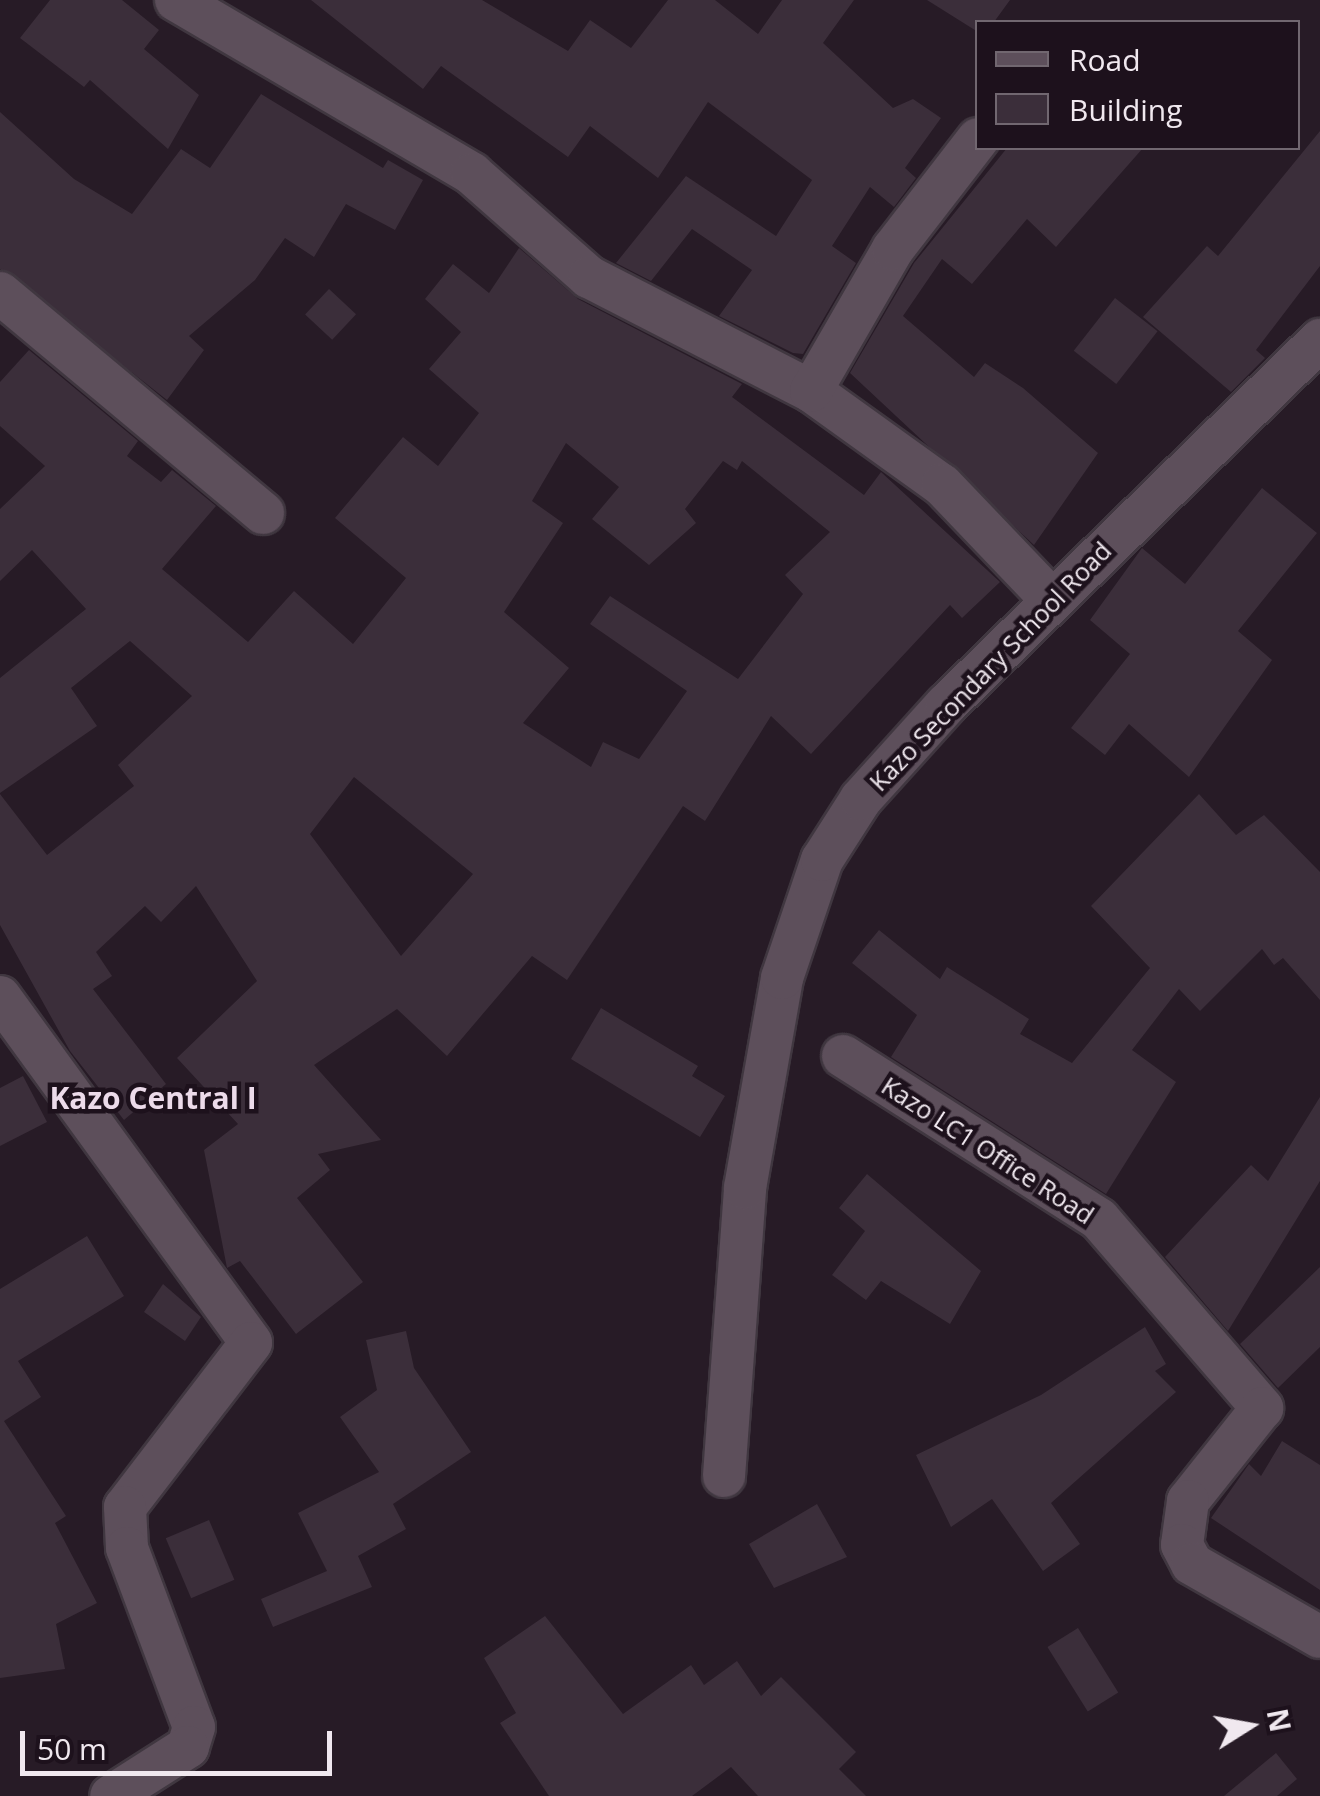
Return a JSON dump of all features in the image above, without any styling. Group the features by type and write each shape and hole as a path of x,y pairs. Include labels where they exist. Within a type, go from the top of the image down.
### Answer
{"street":[{"path":"176,0 472,174 589,277 810,390 942,485 1050,598"},
{"path":"810,390 893,249 975,143"},
{"path":"0,294 263,513"},
{"name":"Kazo Secondary School Road","path":"724,1476 745,1188 801,910 860,799 1050,598 1320,340"},
{"path":"0,997 251,1341 125,1507 127,1548 194,1726 188,1748 111,1796"},
{"name":"Kazo LC1 Office Road","path":"843,1056 1100,1219 1262,1408 1188,1502 1182,1545 1192,1564 1320,1637"}],"building":[{"path":"50,0 122,0 159,30 144,49 199,95 168,149 90,80 84,87 20,38"},
{"path":"311,0 482,0 568,51 590,20 631,48 668,0 715,0 758,34 782,0 854,0 823,43 893,108 913,99 941,118 905,168 916,178 894,207 870,187 832,246 856,263 803,354 793,353 719,316 752,270 692,229 651,281 616,263 686,176 776,236 812,180 708,102 658,178 590,126 568,157 441,66 423,89"},
{"path":"927,0 1010,0 995,20 975,20 975,30"},
{"path":"261,94 383,168 388,160 423,180 395,230 346,204 314,257 285,238 255,280 189,336 204,350 167,400 0,269 0,112 74,179 132,214 181,149 210,168"},
{"path":"1320,131 1320,266 1256,350 1265,358 1231,392 1143,317 1207,246 1218,256"},
{"path":"1005,150 1141,150 1056,247 1027,219 972,284 942,259 903,316 974,377 985,363 1023,388 1098,453 1034,545 850,373 914,263"},
{"path":"519,248 578,299 742,384 732,397 864,495 881,472 1000,582 962,618 950,605 811,754 771,716 705,821 683,806 567,980 532,956 447,1056 397,1009 314,1065 381,1140 318,1154 330,1170 297,1198 363,1282 296,1334 240,1261 227,1268 204,1150 238,1124 177,1058 257,981 196,886 161,922 145,906 96,952 112,976 93,989 166,1084 124,1120 70,1051 0,925 0,794 47,855 134,786 118,765 192,696 130,641 71,688 97,726 0,793 0,678 86,609 32,550 0,581 0,509 45,466 0,426 0,382 29,350 138,441 127,456 161,482 172,470 216,506 162,569 248,642 294,591 353,644 406,578 335,518 403,437 438,466 479,413 429,369 461,332 425,299 453,264 489,293","holes":["566,443 619,487 592,519 649,565 696,523 685,509 723,461 737,470 742,461 830,532 785,575 803,594 738,679 610,596 590,624 687,691 639,759 603,742 591,767 523,723 569,668 504,612 563,523 532,501","354,777 473,874 401,956 310,834"]},
{"path":"329,289 356,314 332,340 305,315"},
{"path":"1115,298 1158,331 1116,384 1074,351"},
{"path":"1262,488 1317,533 1238,631 1272,660 1189,777 1129,724 1105,755 1071,728 1130,654 1090,620 1142,548 1185,584"},
{"path":"1199,794 1236,835 1264,815 1320,872 1320,1000 1283,958 1274,965 1262,949 1200,1011 1179,989 1132,1050 1176,1082 1106,1194 891,1057 917,1015 852,963 879,930 940,979 947,967 1029,1019 1020,1034 1072,1063 1150,968 1091,906"},
{"path":"601,1008 698,1066 692,1076 725,1096 700,1137 571,1059"},
{"path":"23,1076 47,1122 0,1146 0,1088"},
{"path":"1320,1097 1320,1181 1228,1331 1165,1257 1251,1165 1268,1181"},
{"path":"867,1174 981,1271 950,1324 881,1281 866,1300 832,1275 865,1231 839,1208"},
{"path":"87,1236 124,1296 18,1361 41,1397 4,1421 66,1516 55,1523 97,1603 56,1624 65,1669 0,1678 0,1289"},
{"path":"1320,1267 1320,1347 1278,1388 1240,1344"},
{"path":"163,1284 201,1317 185,1341 144,1312"},
{"path":"1145,1327 1166,1364 1155,1371 1176,1392 1051,1503 1080,1544 1043,1571 992,1499 951,1527 916,1455 1041,1395"},
{"path":"406,1331 414,1368 471,1452 393,1504 406,1529 358,1556 372,1587 273,1627 261,1599 327,1571 298,1513 379,1472 340,1417 377,1390 366,1340"},
{"path":"1282,1441 1320,1465 1320,1590 1211,1518 1249,1464 1261,1476"},
{"path":"817,1504 847,1557 774,1588 749,1544"},
{"path":"209,1520 234,1580 191,1598 166,1538"},
{"path":"545,1616 623,1714 691,1665 704,1685 737,1661 761,1696 781,1677 856,1752 839,1769 866,1796 758,1796 731,1767 692,1796 549,1796 500,1723 516,1713 484,1658"},
{"path":"1078,1628 1118,1692 1088,1712 1047,1647"},
{"path":"1276,1753 1297,1779 1277,1796 1224,1796"}],"district":[{"name":"Kazo Central I","path":"153,1098"}]}
